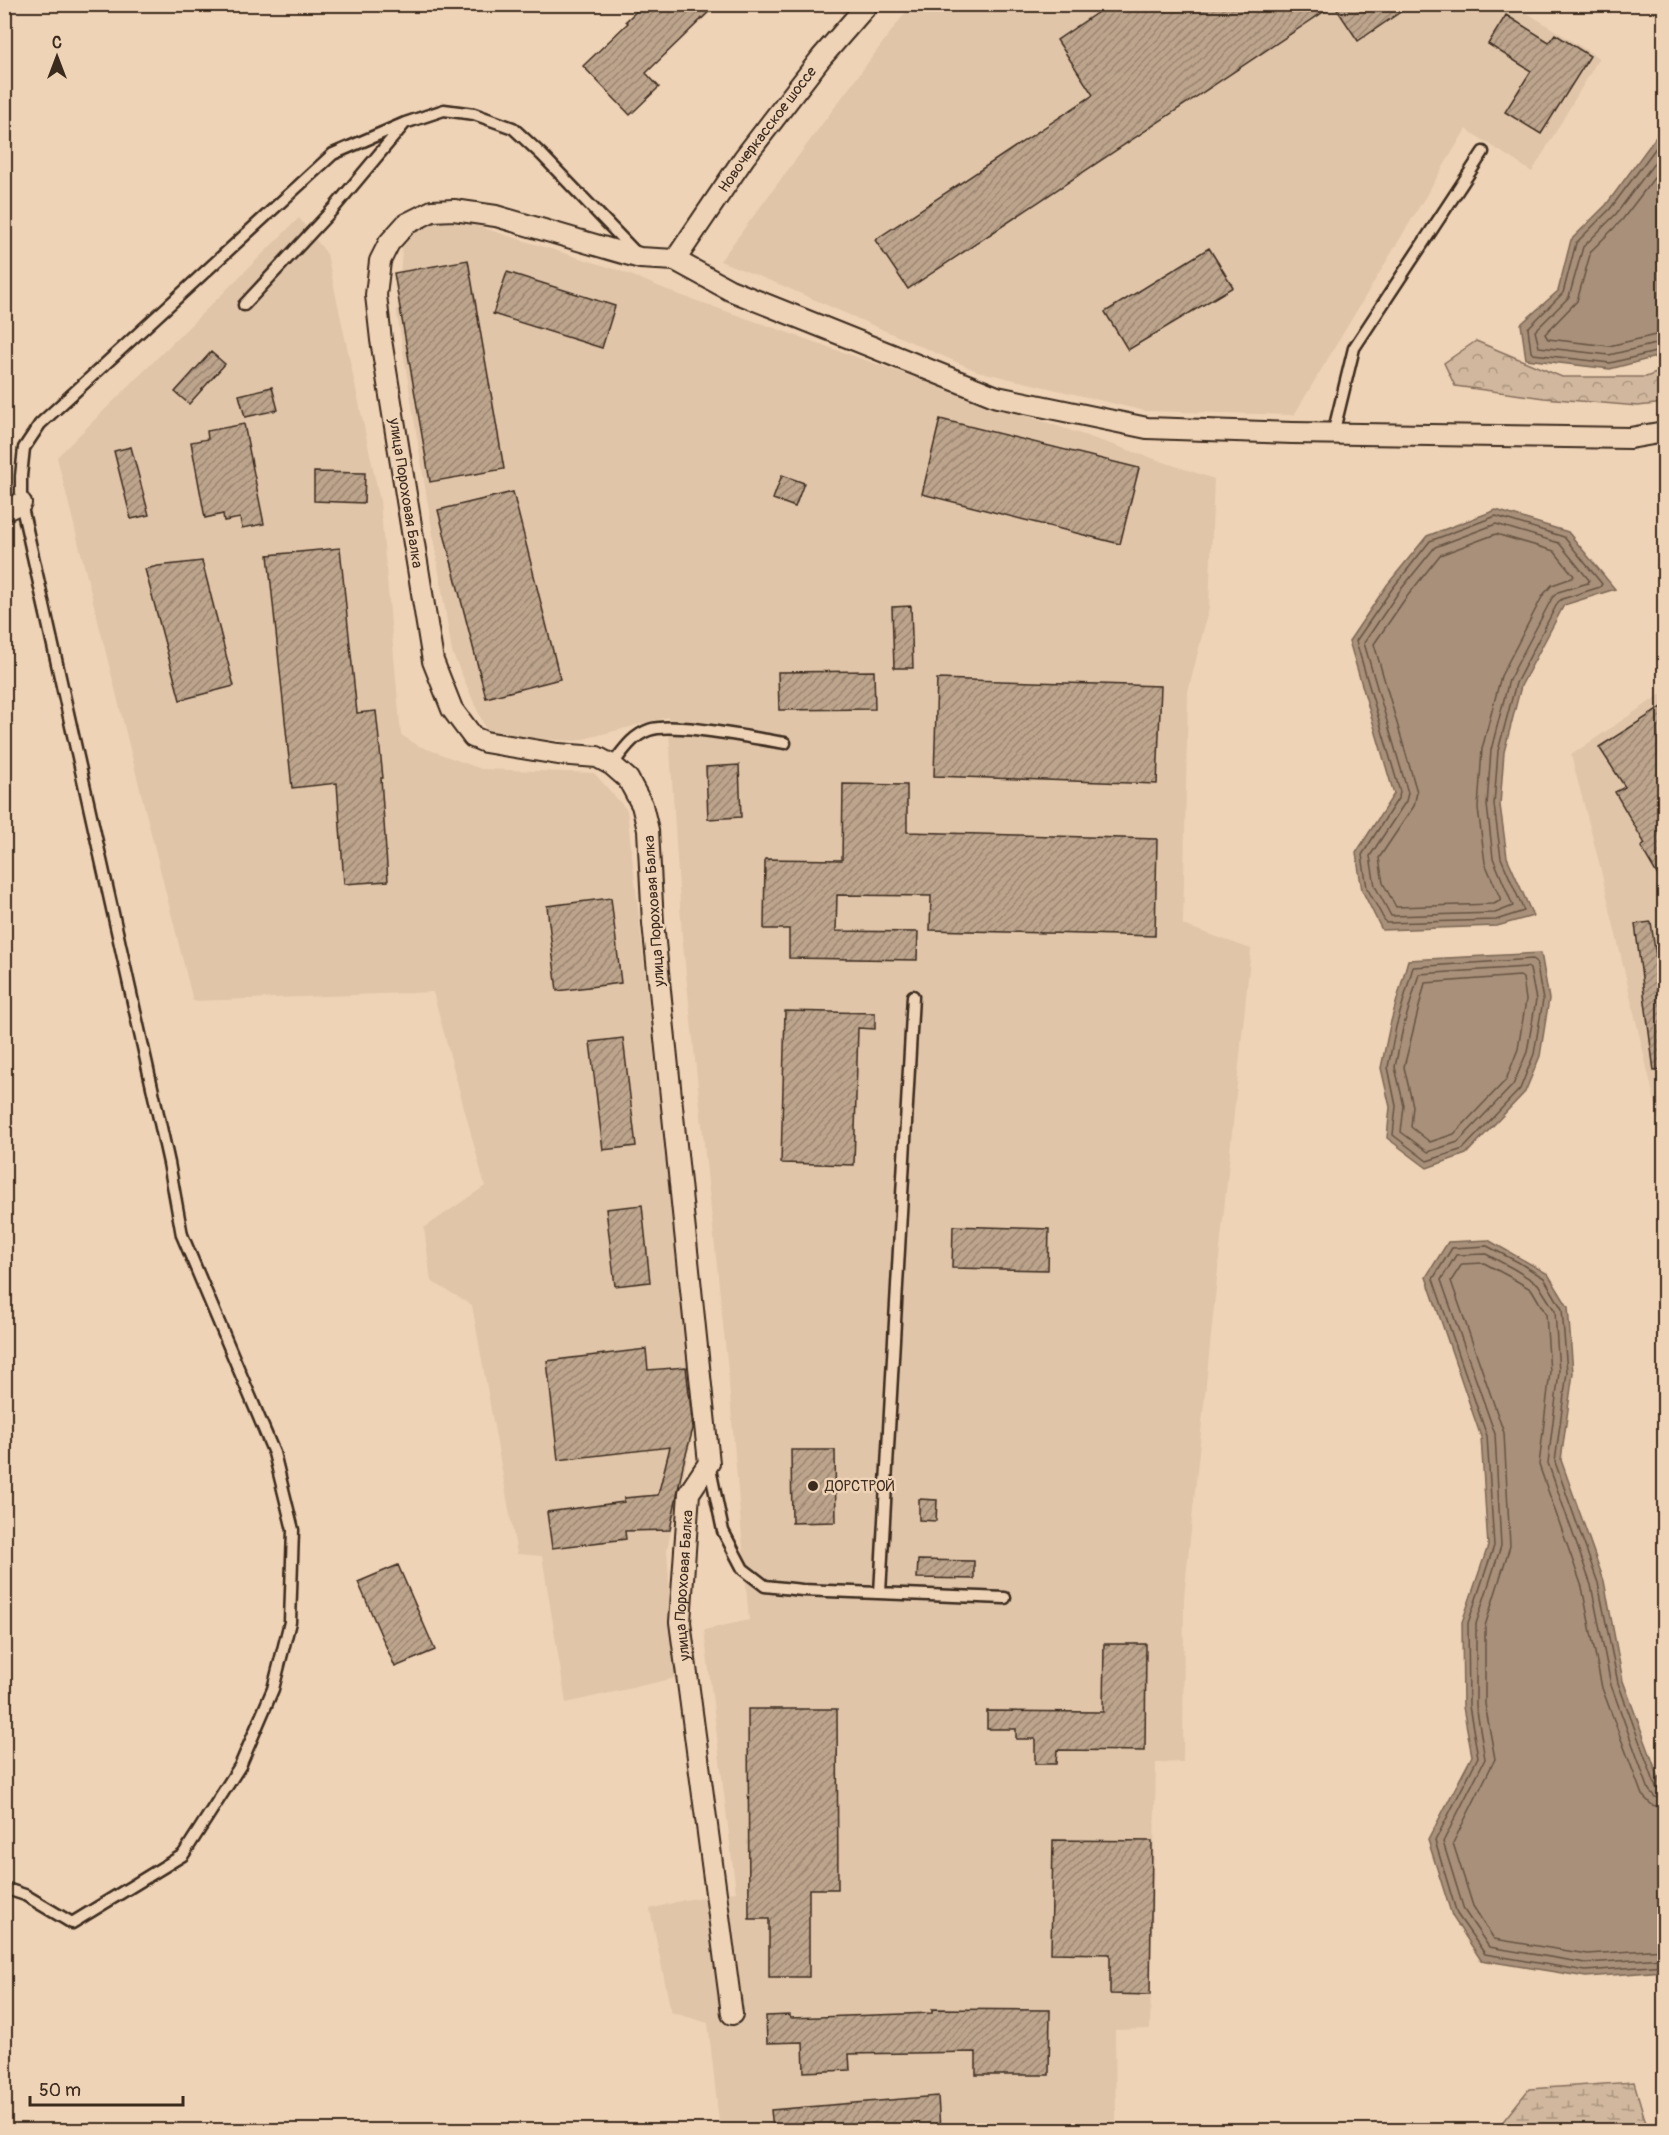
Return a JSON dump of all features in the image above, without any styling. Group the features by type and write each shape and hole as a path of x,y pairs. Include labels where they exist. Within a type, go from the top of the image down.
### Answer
{"street":[{"name":"Новочеркасское шоссе","path":"675,260 744,158 821,58 868,4"},
{"name":"улица Пороховая Балка","path":"675,260 640,258 496,216 454,210 432,211 406,224 389,243 380,261 376,295 433,661 452,709 474,737 485,742 558,754 597,757 612,765 628,779 642,805 648,830 652,923 709,1464 689,1493 680,1622 732,2014"},
{"path":"675,260 730,290 997,397 1147,428 1333,434 1630,438 1665,432"}],"lane":[{"path":"4,1888 25,1895 72,1923 183,1855 240,1766 273,1689 290,1622 293,1530 274,1453 182,1235 169,1163 13,507 21,476 24,448 40,424 333,154 405,123 444,110 474,114 513,128 542,155 640,258"},
{"path":"244,305 334,208 405,123"},
{"path":"1333,434 1354,348 1483,152"},
{"path":"612,765 633,739 651,729 673,727 785,743"},
{"path":"880,1593 913,996"},
{"path":"709,1464 723,1531 743,1569 765,1586 802,1590 1005,1598"}],"shaded area":[{"path":"911,5 1527,5 1524,11 1599,58 1532,172 1466,129 1294,415 1145,411 977,371 781,285 720,261"},
{"path":"299,218 327,254 380,501 401,735 419,746 481,769 594,773 627,810 694,1428 667,1549 675,1678 566,1703 542,1556 517,1554 472,1305 431,1281 424,1228 485,1186 433,992 193,1001 57,457"},
{"path":"425,220 474,225 618,270 680,295 948,389 1214,479 1209,608 1188,692 1183,925 1251,949 1184,1597 1183,1762 1156,1763 1150,2029 1115,2030 1116,2130 720,2130 708,2023 671,2012 650,1909 684,1900 736,1892 704,1630 749,1620 727,1361 682,936 668,717 576,741 489,737 452,652 397,314 403,239"},
{"path":"1664,692 1664,1141 1599,862 1571,755"}],"green space":[{"path":"1476,341 1562,377 1646,377 1664,370 1664,403 1638,406 1544,398 1455,386 1444,363"},
{"path":"1634,2082 1648,2130 1496,2130 1529,2089"}],"water":[{"path":"1664,126 1664,355 1610,369 1526,359 1521,324 1558,291 1571,240 1606,205"},
{"path":"1496,510 1568,532 1615,589 1564,605 1521,686 1504,752 1500,805 1507,857 1533,916 1497,926 1382,930 1362,890 1356,853 1394,794 1349,641 1387,585 1427,536"},
{"path":"1541,953 1549,999 1540,1056 1525,1092 1466,1154 1427,1168 1387,1138 1390,1107 1381,1068 1408,960"},
{"path":"1488,1240 1548,1274 1568,1307 1573,1373 1561,1460 1604,1581 1623,1681 1664,1792 1664,1971 1586,1977 1481,1960 1452,1916 1428,1840 1472,1756 1463,1707 1462,1622 1488,1546 1481,1437 1426,1277 1448,1242"}],"building":[{"path":"644,4 717,4 646,73 659,87 630,115 583,66 628,23 626,21"},
{"path":"1110,4 1412,4 1358,41 1334,5 908,289 875,240 1093,95 1057,40"},
{"path":"1506,15 1549,42 1555,34 1590,56 1541,134 1505,112 1531,71 1488,44"},
{"path":"1209,248 1233,287 1128,350 1105,312"},
{"path":"468,260 504,469 430,482 394,273"},
{"path":"507,272 615,306 602,348 493,314"},
{"path":"211,352 225,364 189,404 175,392"},
{"path":"272,387 278,410 245,417 239,395"},
{"path":"940,419 1139,468 1120,544 922,494"},
{"path":"244,424 264,524 242,528 240,518 224,521 223,514 205,518 191,442 208,439 207,431"},
{"path":"131,447 149,515 131,519 114,451"},
{"path":"314,472 365,473 364,503 314,501"},
{"path":"782,475 804,483 795,507 773,499"},
{"path":"513,492 560,679 486,698 438,510"},
{"path":"340,548 357,713 376,711 383,778 381,778 388,881 344,884 337,783 292,788 268,555"},
{"path":"202,561 234,686 180,700 145,569"},
{"path":"911,606 913,668 894,668 892,607"},
{"path":"874,671 875,709 779,710 778,672"},
{"path":"937,679 1161,686 1157,784 934,776"},
{"path":"1665,705 1665,888 1641,847 1645,844 1615,792 1625,787 1599,747"},
{"path":"739,765 741,817 708,819 706,767"},
{"path":"843,784 907,785 907,832 1157,839 1155,936 930,930 931,896 837,895 836,931 918,932 917,960 789,958 789,929 764,929 765,859 842,860"},
{"path":"611,898 621,983 557,991 547,906"},
{"path":"1651,922 1665,1020 1665,1070 1654,1071 1635,924"},
{"path":"785,1011 875,1013 875,1029 858,1028 854,1165 781,1163"},
{"path":"623,1038 636,1146 603,1150 590,1042"},
{"path":"642,1205 650,1282 615,1286 606,1209"},
{"path":"953,1226 1049,1229 1048,1270 952,1268"},
{"path":"646,1349 648,1370 686,1367 693,1429 670,1530 625,1531 626,1539 552,1548 547,1512 624,1502 624,1498 658,1495 670,1447 558,1460 547,1361"},
{"name":"ДОРСТРОЙ","path":"791,1450 835,1450 836,1522 792,1523"},
{"path":"919,1499 937,1500 936,1521 919,1520"},
{"path":"918,1560 974,1561 974,1579 917,1578"},
{"path":"398,1565 435,1650 395,1667 358,1582"},
{"path":"1104,1644 1146,1644 1145,1751 1057,1750 1056,1764 1035,1764 1035,1739 1016,1739 1016,1729 987,1729 987,1711 1103,1712"},
{"path":"748,1709 837,1709 838,1889 809,1889 809,1977 769,1977 769,1919 749,1919"},
{"path":"1053,1840 1152,1841 1150,1995 1110,1994 1110,1954 1051,1953"},
{"path":"932,2009 1050,2010 1049,2075 976,2075 976,2052 849,2054 850,2070 804,2072 803,2042 767,2043 766,2016 790,2015 790,2018 932,2013"},
{"path":"938,2096 940,2130 773,2130 771,2110"}],"place":[{"name":"ДОРСТРОЙ","path":"813,1486"}]}
